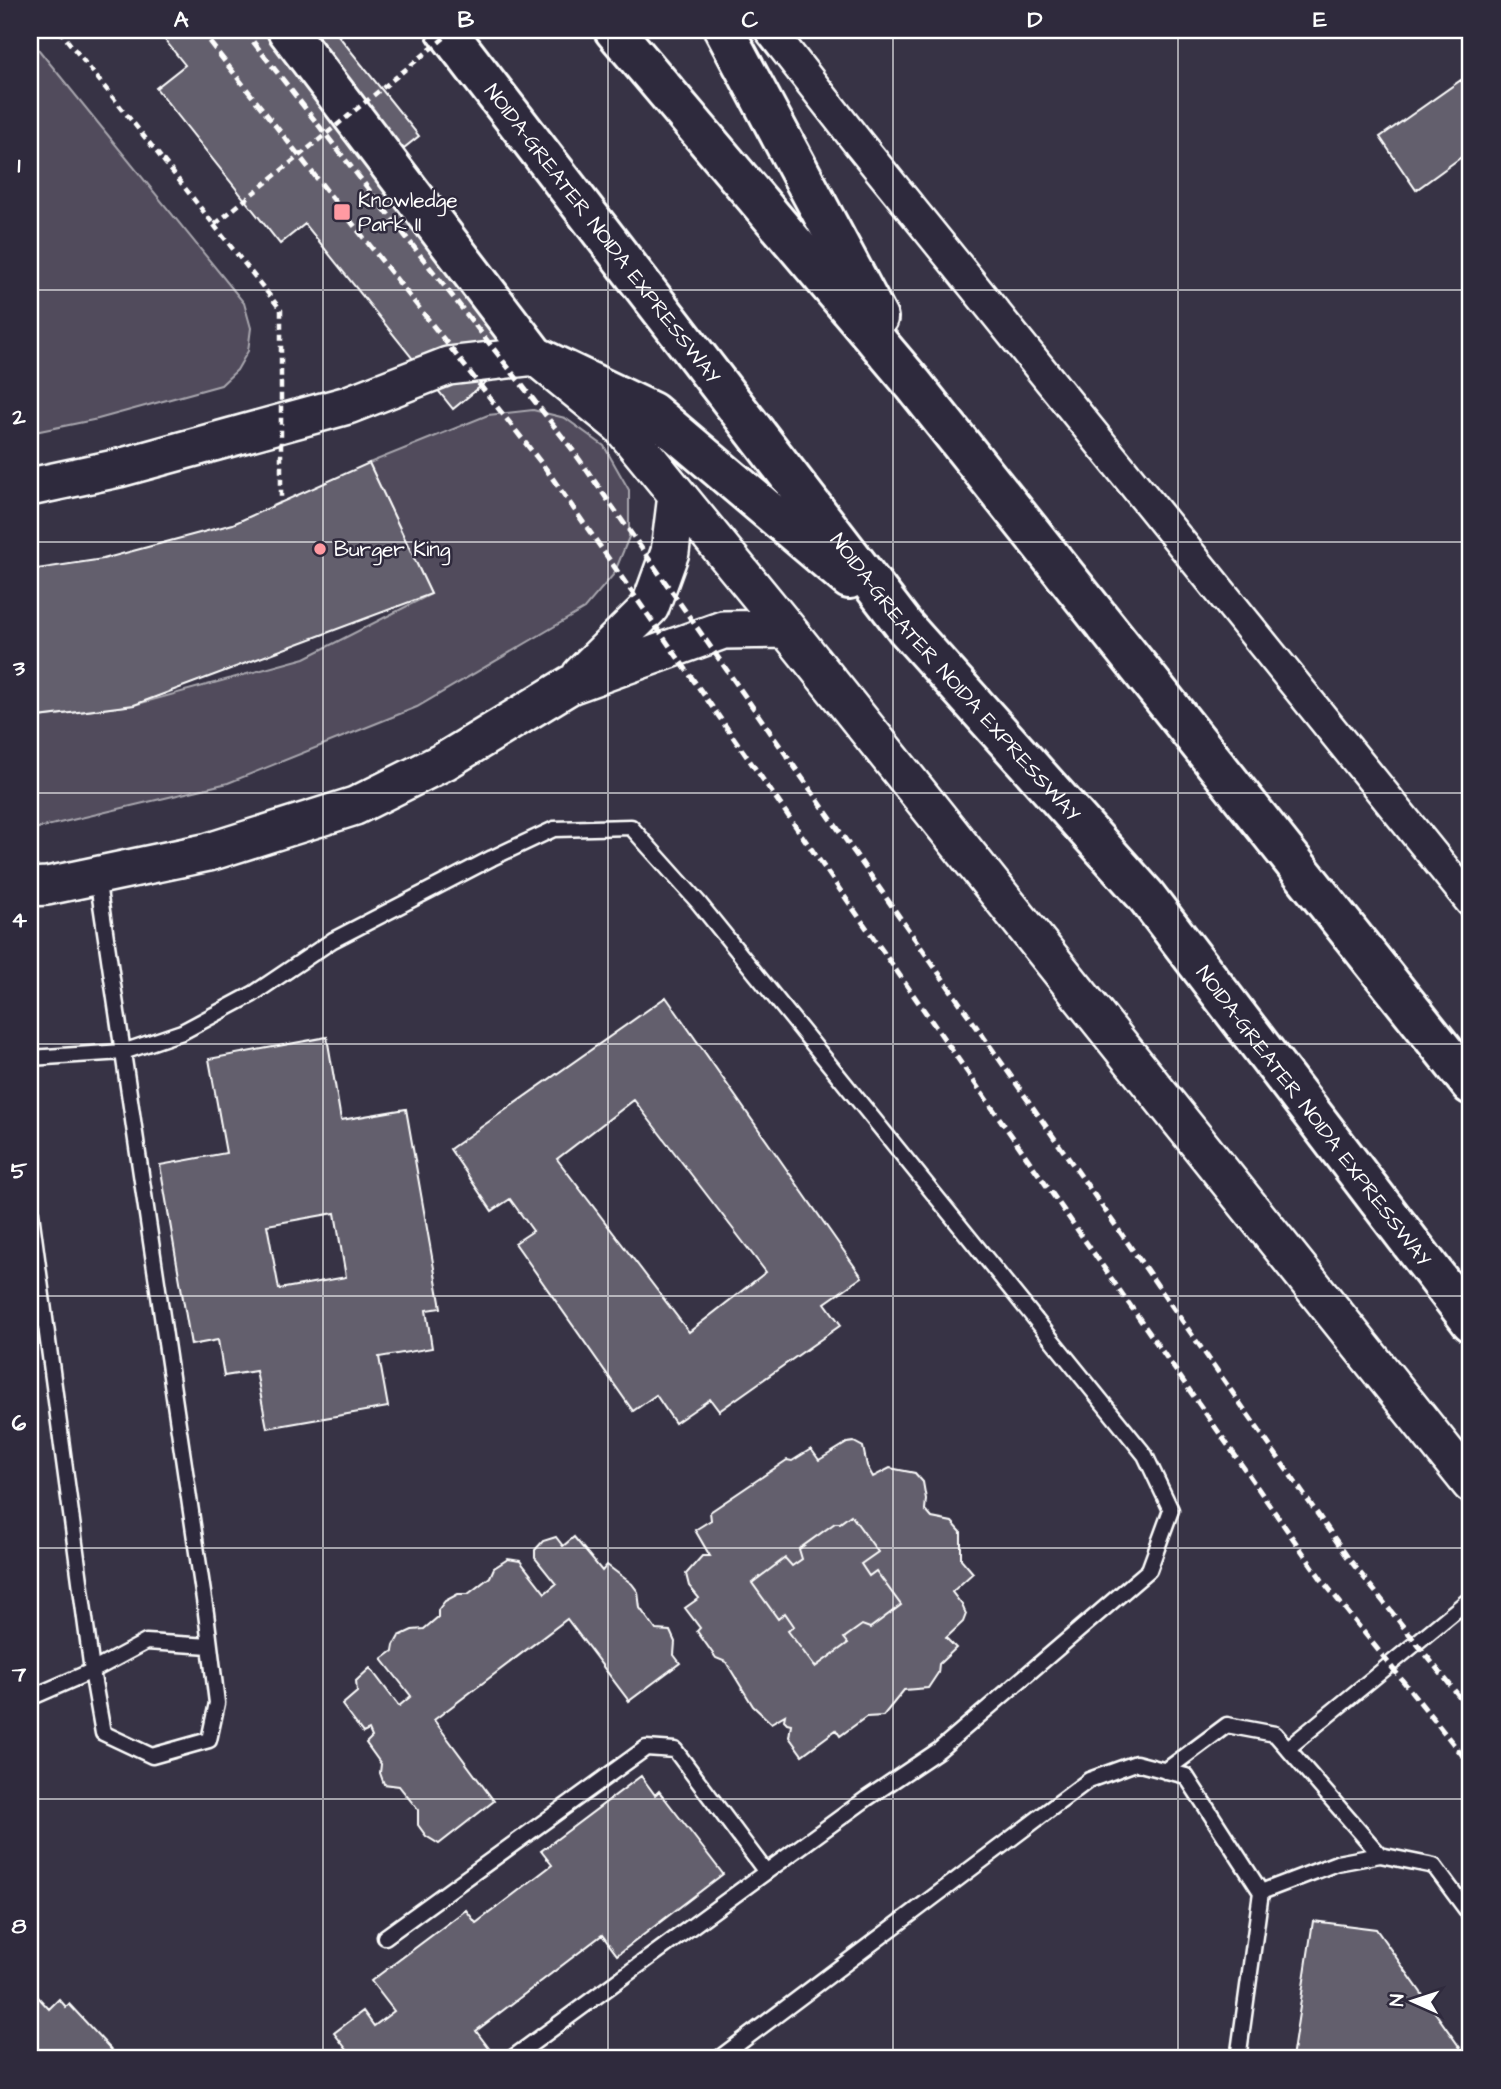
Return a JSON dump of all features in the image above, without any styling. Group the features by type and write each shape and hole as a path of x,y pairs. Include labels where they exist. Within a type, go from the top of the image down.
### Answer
{"highway":[{"path":"288,30 535,356 652,412 906,628"},
{"name":"NOIDA-GREATER NOIDA EXPRESSWAY","path":"446,30 906,628 1146,896 1471,1322"},
{"path":"614,30 914,385 1471,1086"},
{"path":"724,30 914,385"}],"street":[{"path":"770,30 1471,902"},
{"path":"30,487 119,468 348,405 448,366 535,356 621,426 787,629 1471,1484"},
{"path":"570,685 650,607 670,552 677,495"},
{"path":"30,887 47,886 209,852 355,806 445,761 570,685 723,630 787,629"}],"lane":[{"path":"30,1058 123,1052 182,1032 253,994 333,940 554,829 631,827 698,902 1145,1455 1171,1510 1149,1570 939,1750 855,1807 510,2059"},
{"path":"30,1206 92,1671 103,1733 152,1756 209,1740 217,1703 96,876"},
{"path":"1288,1748 1471,1598"},
{"path":"30,1698 92,1671 146,1642 210,1646"},
{"path":"1165,1770 1227,1725 1275,1734 1380,1855"},
{"path":"385,1937 646,1748 675,1750 766,1872"},
{"path":"718,2059 1089,1780 1136,1763 1186,1776 1261,1892 1238,2059"},
{"path":"1261,1892 1338,1863 1380,1855 1434,1866 1471,1916"}],"path":[{"path":"59,30 281,310 281,502"},
{"path":"214,225 454,30"}],"shaded area":[{"path":"30,39 244,303 251,328 248,351 237,370 221,385 98,419 30,433"},
{"path":"533,410 565,418 604,446 629,490 629,537 614,574 584,609 417,707 228,783 30,830 30,718 134,705 305,658 431,594 369,463 488,415"}],"building":[{"name":"Knowledge Park II","path":"157,30 334,30 419,136 389,160 535,342 453,409 305,224 280,244 156,88 185,65"},
{"path":"1461,80 1471,96 1471,150 1416,190 1380,137"},
{"path":"369,463 431,594 134,705 30,718 30,570 103,559 233,524"},
{"path":"666,997 862,1277 825,1303 841,1325 719,1411 710,1399 675,1423 656,1395 633,1411 515,1243 533,1231 510,1199 492,1211 450,1149","holes":["634,1100 766,1272 689,1332 557,1159"]},
{"path":"327,1037 341,1120 406,1109 441,1308 426,1310 432,1348 379,1357 388,1407 267,1428 256,1371 224,1376 218,1340 191,1345 160,1165 226,1153 209,1059","holes":["335,1213 346,1277 279,1289 267,1225"]},
{"path":"854,1442 863,1447 867,1466 873,1477 890,1468 915,1473 923,1482 925,1510 932,1518 952,1522 961,1532 961,1559 973,1573 952,1592 966,1614 963,1622 946,1638 956,1648 939,1664 938,1673 928,1688 904,1690 883,1716 866,1717 840,1736 836,1730 802,1755 789,1737 791,1724 784,1720 785,1715 771,1723 753,1706 726,1662 716,1658 697,1631 700,1628 685,1608 699,1598 689,1586 686,1574 702,1556 710,1556 695,1530 711,1520 710,1512 787,1460 792,1461 811,1449 819,1460 847,1443","holes":["851,1515 878,1552 861,1564 869,1576 876,1571 901,1605 870,1628 862,1625 844,1638 848,1643 815,1667 788,1631 794,1626 785,1613 778,1619 752,1583 785,1558 792,1566 802,1559 799,1549"]},
{"path":"851,1515 878,1552 861,1564 869,1576 876,1571 901,1605 870,1628 862,1625 844,1638 848,1643 815,1667 788,1631 794,1626 785,1613 778,1619 752,1583 785,1558 792,1566 802,1559 799,1549"},
{"path":"556,1537 563,1546 574,1537 602,1571 607,1565 632,1584 638,1592 640,1608 656,1630 670,1631 675,1642 674,1655 680,1663 629,1701 567,1619 434,1720 494,1801 439,1844 426,1836 418,1825 418,1810 399,1786 384,1784 380,1773 381,1764 366,1743 372,1737 369,1730 363,1733 342,1705 357,1692 356,1681 370,1668 399,1706 411,1696 382,1659 393,1651 399,1636 412,1630 424,1629 438,1617 438,1610 445,1601 458,1594 468,1594 490,1577 494,1568 508,1559 520,1561 545,1593 556,1584 535,1558 535,1550 543,1541"},
{"path":"641,1776 655,1795 659,1791 723,1874 617,1955 602,1935 476,2031 491,2051 480,2059 354,2059 334,2033 363,2011 374,2026 394,2011 371,1981 466,1910 476,1923 552,1865 541,1851"},
{"path":"1313,1921 1376,1929 1468,2059 1292,2059"},
{"path":"38,1997 49,2009 59,1999 66,2007 69,2004 120,2059 30,2059 30,2000 32,2002"}],"railway":[{"path":"200,30 546,469 1322,1580 1471,1766"},
{"path":"244,30 572,449 1349,1559 1471,1711"}],"place":[{"name":"Knowledge Park II","path":"342,212"},
{"name":"Burger King","path":"320,549"}]}
